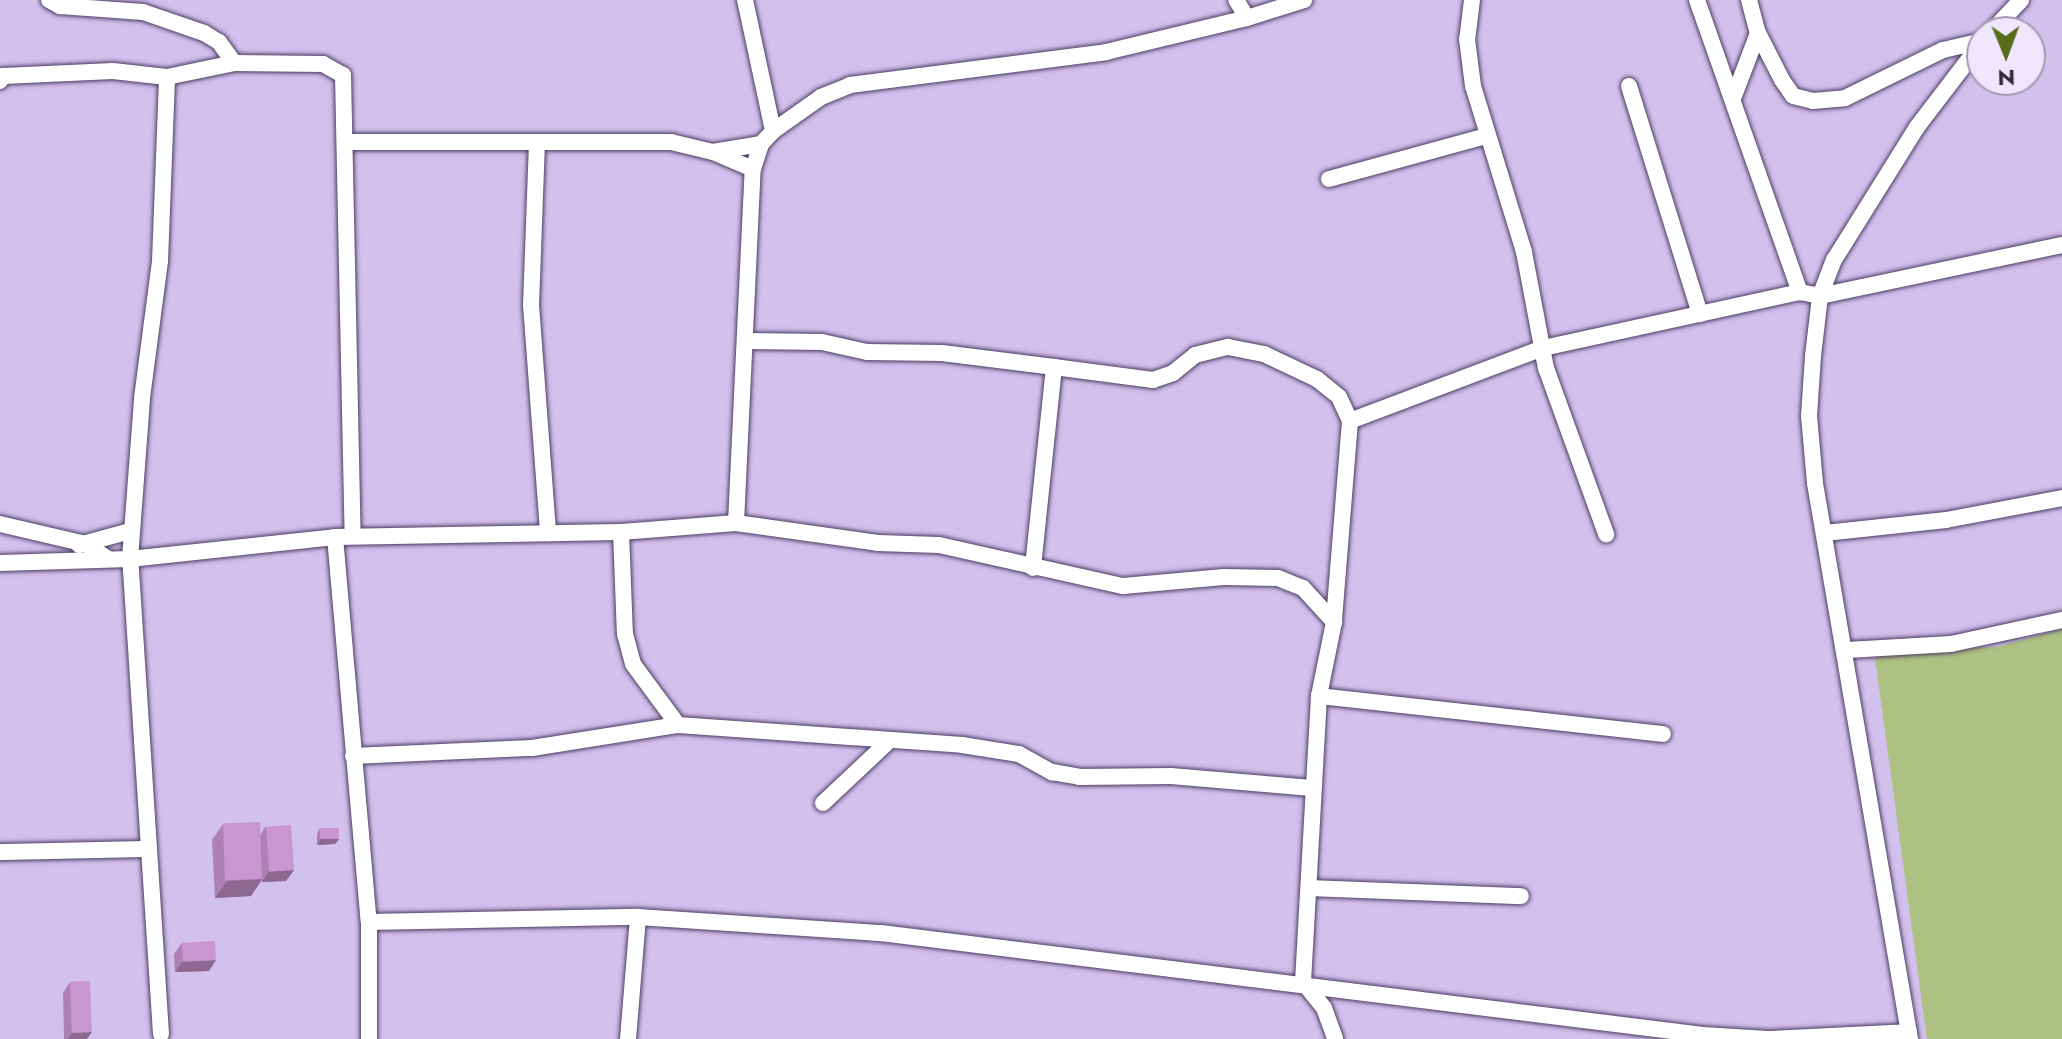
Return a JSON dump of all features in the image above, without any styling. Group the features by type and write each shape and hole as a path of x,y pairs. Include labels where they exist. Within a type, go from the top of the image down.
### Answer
{"street":[{"path":"49,0 60,6 143,12 204,33 219,42 234,63"},
{"path":"745,0 773,131"},
{"path":"1236,0 1247,18"},
{"path":"736,523 753,169 761,144 773,131 821,97 850,85 1106,52 1247,18 1304,0"},
{"path":"1472,0 1467,39 1486,136 1524,252 1543,348 1606,534"},
{"path":"1697,0 1734,96 1800,292"},
{"path":"1749,0 1758,33 1793,96 1813,101 1845,98 1943,50 1966,45"},
{"path":"2006,16 2021,0"},
{"path":"1734,96 1758,33"},
{"path":"1,76 113,71 167,77 234,63 323,64 336,69 345,83 348,142 353,536"},
{"path":"369,922 638,917 881,933 1303,982 1644,1033 1768,1039 1909,1036 1847,650 1825,533 1809,416 1820,296 1876,188 1966,63"},
{"path":"161,1034 130,531 160,261 167,77"},
{"path":"1629,86 1700,314"},
{"path":"1329,179 1486,136"},
{"path":"348,142 671,142 713,152 753,169"},
{"path":"537,142 531,305 548,533"},
{"path":"713,152 761,144"},
{"path":"1350,421 1543,348 1800,292 1820,296 2062,245"},
{"path":"746,341 822,342 867,352 942,353 1153,380 1173,373 1195,355 1228,347 1264,354 1317,379 1339,397 1350,421 1334,622 1319,696 1311,788 1310,888 1303,982 1324,1008 1335,1039"},
{"path":"1033,568 1054,367"},
{"path":"1825,533 1946,520 2062,498"},
{"path":"0,563 130,559 353,536 621,532 736,523 878,543 939,545 1123,586 1224,577 1278,578 1303,588 1334,622"},
{"path":"0,524 86,544 108,559"},
{"path":"54,561 86,544 130,531"},
{"path":"621,532 625,634 633,664 678,725"},
{"path":"335,537 369,922 369,1039"},
{"path":"1847,650 1951,644 2062,620"},
{"path":"1319,696 1663,734"},
{"path":"353,756 532,748 678,725 887,743 962,745 1019,754 1052,772 1079,777 1171,776 1311,788"},
{"path":"823,803 887,743"},
{"path":"0,852 149,849"},
{"path":"1310,888 1521,896"},
{"path":"628,1039 638,917"}],"green space":[{"path":"2062,629 2062,1039 1927,1039 1874,651 1997,647"}],"building":[{"path":"260,822 262,879 225,880 223,823"},
{"path":"291,825 294,870 269,872 266,827"},
{"path":"320,828 339,828 339,839 320,839"},
{"path":"215,941 216,960 183,962 182,943"},
{"path":"90,981 92,1032 72,1033 70,982"}]}
